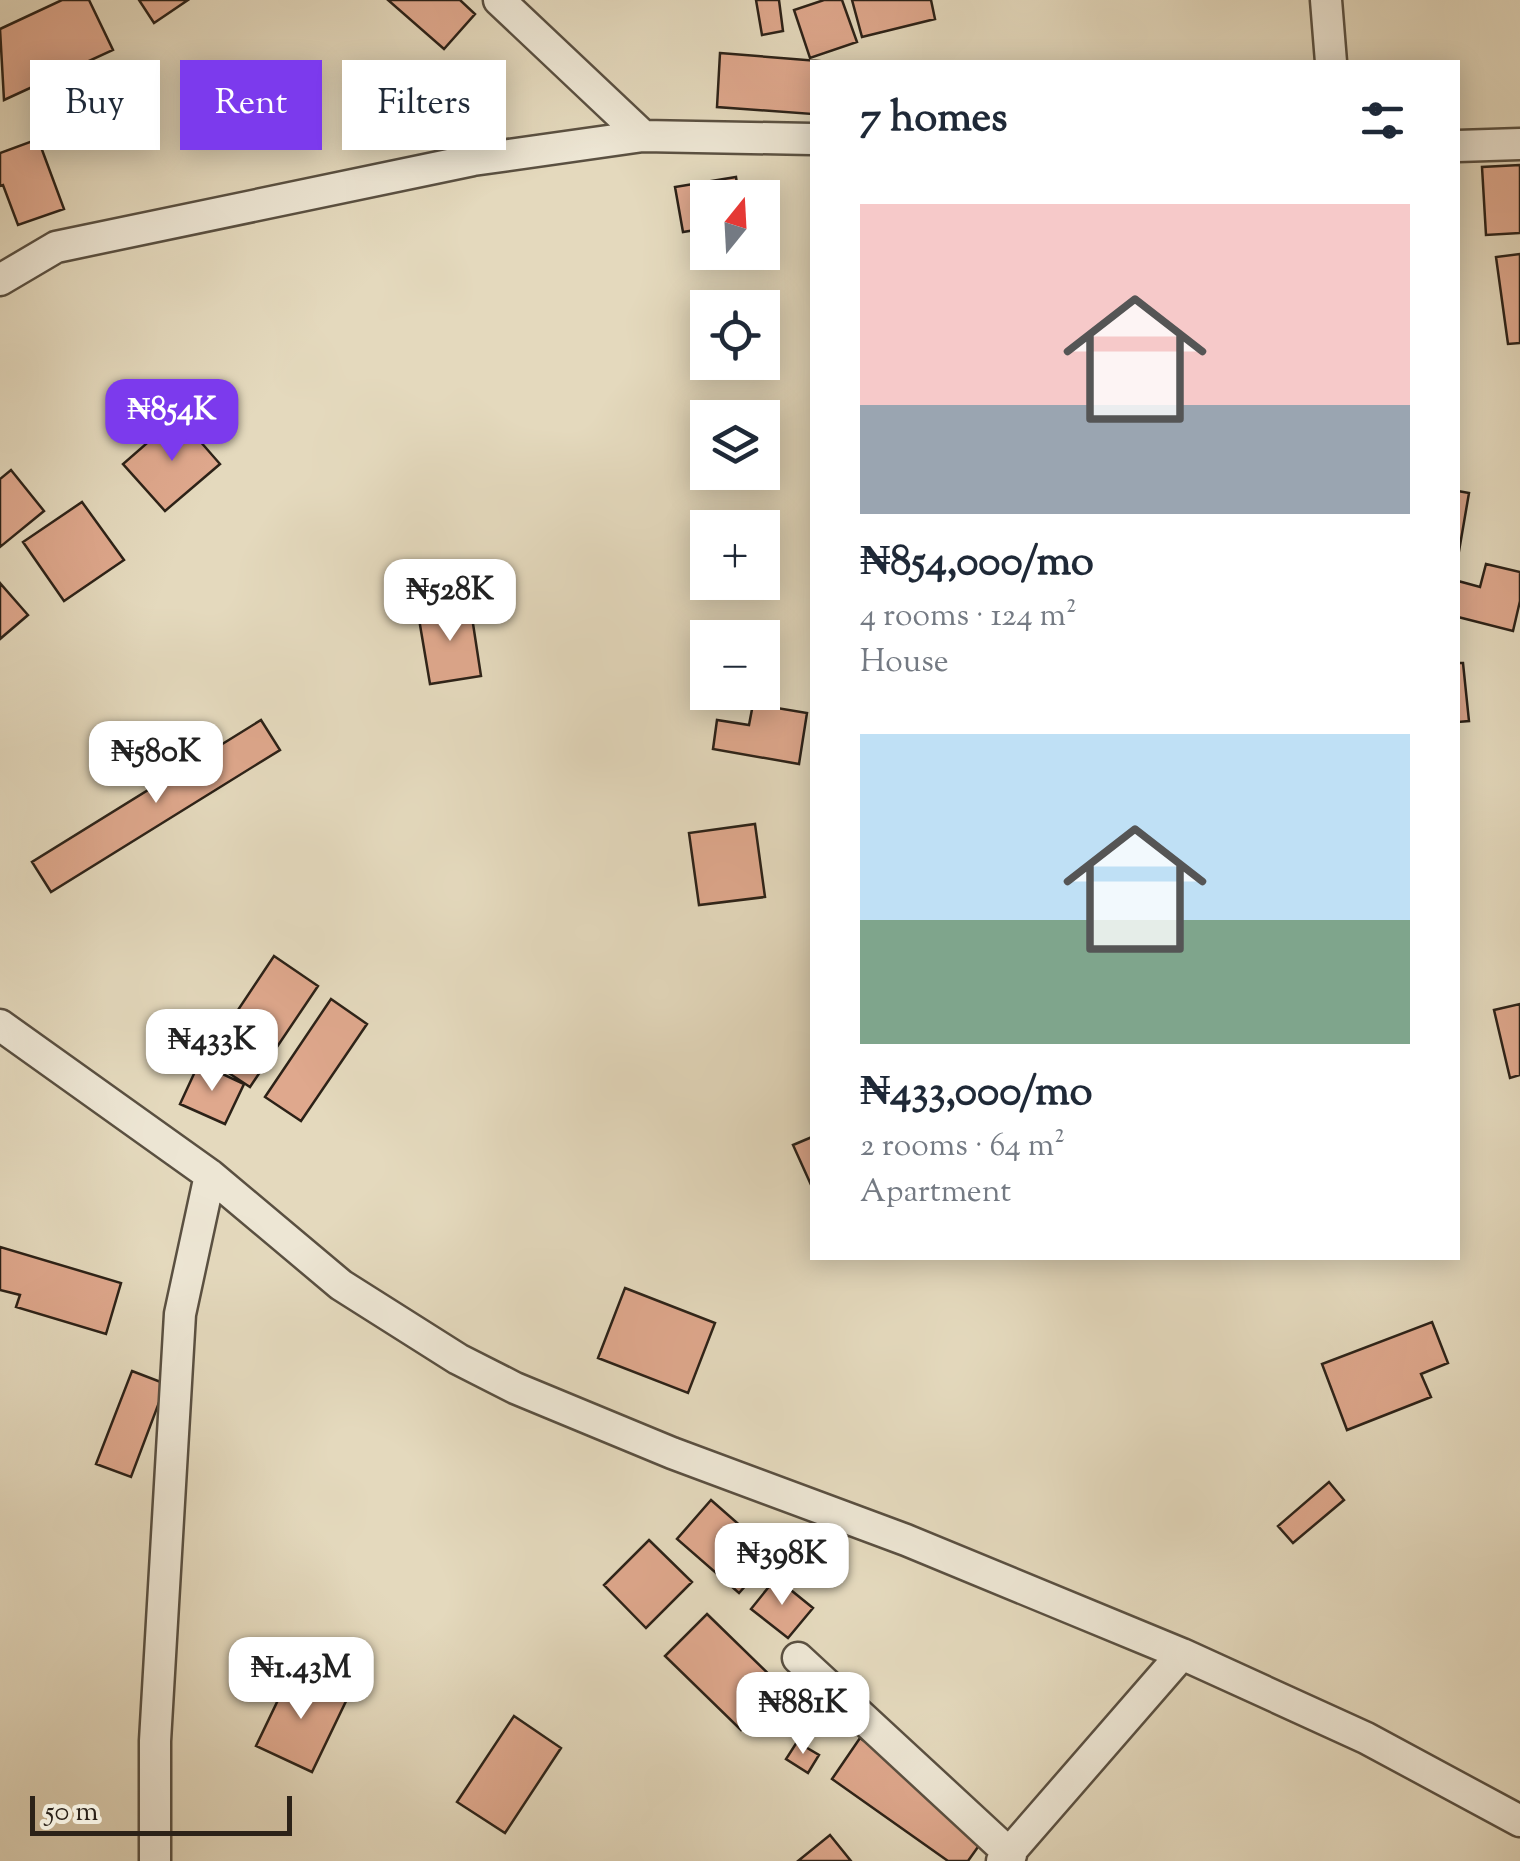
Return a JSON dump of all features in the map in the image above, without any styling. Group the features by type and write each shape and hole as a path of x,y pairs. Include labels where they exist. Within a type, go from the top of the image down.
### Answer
{"street":[{"path":"499,0 643,136"},
{"path":"1326,0 1330,60"},
{"path":"0,280 56,247 473,160 643,136 810,139"},
{"path":"1460,146 1520,144"},
{"path":"0,1026 210,1175 341,1284 458,1359 515,1388 1182,1654 1366,1738 1520,1822"},
{"path":"155,1861 155,1740 180,1314 210,1175"},
{"path":"798,1658 1006,1858 1182,1654"}],"building":[{"path":"62,0 89,0 113,50 91,60 30,60 30,88 4,100 0,29"},
{"path":"139,0 188,0 154,23"},
{"path":"388,0 460,0 475,14 444,49"},
{"path":"756,0 779,0 783,31 762,35"},
{"path":"824,0 842,0 857,42 810,58 794,10"},
{"path":"852,0 931,0 935,19 862,37"},
{"path":"720,53 810,60 810,114 717,107"},
{"path":"30,142 30,150 42,150 64,209 18,225 3,185 0,186 0,153"},
{"path":"1520,165 1520,233 1486,235 1482,167"},
{"path":"690,185 690,231 683,232 675,187"},
{"path":"1520,254 1520,343 1508,344 1496,257"},
{"path":"178,416 220,464 165,511 123,464"},
{"path":"11,470 44,511 0,547 0,479"},
{"path":"1460,491 1469,493 1460,545"},
{"path":"82,502 124,560 64,601 23,542"},
{"path":"1486,564 1520,572 1520,601 1513,631 1460,618 1460,582 1480,587"},
{"path":"0,583 28,615 0,639"},
{"path":"470,604 481,676 430,684 418,613"},
{"path":"1460,663 1463,663 1469,721 1460,722"},
{"path":"780,708 807,713 799,764 713,749 717,720 749,725 752,710"},
{"path":"261,720 280,750 51,892 32,862"},
{"path":"755,824 765,897 699,905 689,833"},
{"path":"274,956 318,986 250,1087 206,1058"},
{"path":"331,999 367,1024 301,1121 265,1097"},
{"path":"1520,1004 1520,1075 1510,1078 1494,1010"},
{"path":"199,1063 244,1084 225,1124 180,1104"},
{"path":"810,1138 810,1183 793,1145"},
{"path":"0,1247 121,1283 106,1334 16,1307 20,1295 0,1290"},
{"path":"625,1288 715,1323 688,1393 598,1358"},
{"path":"1432,1322 1448,1363 1421,1374 1431,1397 1347,1430 1322,1364"},
{"path":"132,1371 166,1384 131,1477 96,1464"},
{"path":"1329,1482 1344,1500 1293,1543 1278,1526"},
{"path":"711,1500 752,1536 758,1529 779,1548 739,1593 677,1539"},
{"path":"649,1540 692,1582 646,1628 604,1585"},
{"path":"776,1578 813,1608 788,1638 751,1609"},
{"path":"707,1614 783,1688 741,1730 665,1656"},
{"path":"291,1673 347,1699 312,1772 256,1746"},
{"path":"514,1716 561,1748 505,1833 457,1802"},
{"path":"860,1738 990,1830 968,1861 948,1861 832,1779"},
{"path":"797,1742 819,1755 808,1773 786,1759"},
{"path":"830,1835 851,1861 798,1861"}]}
